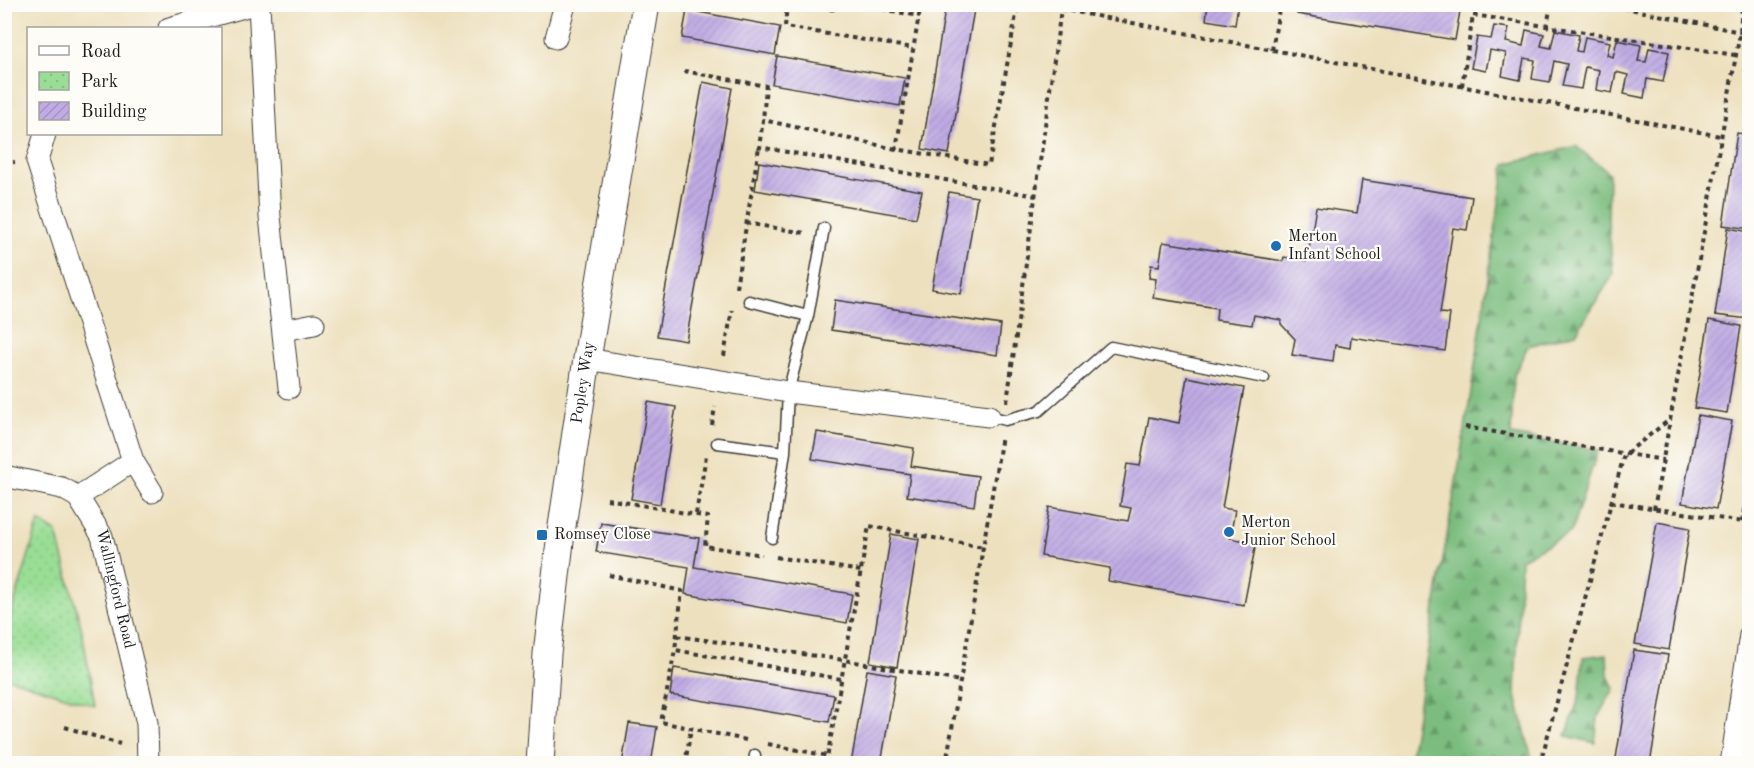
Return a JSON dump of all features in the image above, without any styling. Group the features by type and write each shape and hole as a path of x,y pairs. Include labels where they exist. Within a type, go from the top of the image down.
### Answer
{"street":[{"path":"174,27 257,4 270,217 289,388"},
{"path":"556,38 565,4"},
{"name":"Popley Way","path":"540,764 550,632 561,533 587,359 646,4"},
{"path":"45,135 37,161 132,461 152,492"},
{"path":"284,330 314,324"},
{"path":"587,359 788,392 997,418"},
{"path":"4,476 62,488 78,497 132,461"},
{"name":"Wallingford Road","path":"78,497 102,536 147,723 148,764"},
{"path":"1738,753 1749,637"}],"lane":[{"path":"772,538 785,452 788,392 808,316 824,232"},
{"path":"749,301 808,316"},
{"path":"997,418 1039,411 1111,347 1264,378"},
{"path":"717,443 785,452"}],"path":[{"path":"787,4 785,27 913,48"},
{"path":"856,4 919,16"},
{"path":"896,149 921,4"},
{"path":"763,120 896,149 989,165 1018,4"},
{"path":"1034,4 1720,136"},
{"path":"1272,50 1280,4"},
{"path":"1547,27 1551,4"},
{"path":"1654,509 1740,33 1742,4"},
{"path":"1615,6 1749,34"},
{"path":"946,764 983,547 997,418 1036,195 1061,9"},
{"path":"1462,86 1473,15 1735,56"},
{"path":"684,71 766,86 759,147 735,290"},
{"path":"759,147 1036,195"},
{"path":"746,223 824,232"},
{"path":"724,356 733,301"},
{"path":"711,429 715,407"},
{"path":"1540,764 1624,455 1670,419"},
{"path":"1465,427 1663,460"},
{"path":"696,514 707,450"},
{"path":"1742,522 1749,474"},
{"path":"607,499 708,517 705,546 861,571"},
{"path":"1611,502 1749,523"},
{"path":"826,764 869,526 983,547"},
{"path":"609,575 682,591 675,650 661,722 748,740"},
{"path":"677,636 844,660 960,681"},
{"path":"675,650 841,679"},
{"path":"65,727 120,744"},
{"path":"685,764 691,729"},
{"path":"760,742 828,756"}],"green space":[{"path":"1576,146 1609,173 1608,221 1613,275 1576,333 1528,346 1514,375 1511,435 1598,450 1571,532 1521,559 1515,692 1533,763 1409,763 1470,398 1505,164"},
{"path":"39,521 57,533 82,631 95,706 5,677 5,634"},
{"path":"1607,654 1608,675 1614,689 1598,716 1595,743 1566,736 1579,698 1583,657"}],"building":[{"path":"946,4 975,4 949,154 922,149"},
{"path":"1208,4 1238,4 1235,25 1206,20"},
{"path":"1298,4 1421,4 1460,11 1455,40 1297,14"},
{"path":"1677,4 1705,4 1704,10 1677,6"},
{"path":"687,10 780,27 775,55 682,38"},
{"path":"1494,26 1509,28 1506,42 1523,46 1526,30 1544,34 1541,46 1551,48 1555,30 1579,35 1576,51 1582,52 1585,37 1610,42 1607,55 1613,57 1617,40 1641,45 1638,61 1646,62 1649,48 1669,52 1663,82 1647,79 1644,98 1624,94 1628,75 1616,72 1612,93 1596,90 1599,70 1585,67 1581,89 1562,86 1567,64 1554,61 1550,82 1532,79 1535,60 1524,58 1520,80 1502,76 1506,53 1490,50 1486,71 1471,68 1477,37 1491,39"},
{"path":"777,56 905,78 900,106 772,84"},
{"path":"703,82 732,88 686,341 657,336"},
{"path":"1748,106 1750,106 1750,229 1723,225 1737,133 1744,134"},
{"path":"759,162 922,191 916,218 755,190"},
{"name":"Merton Infant School","path":"1362,180 1472,197 1467,230 1453,228 1440,313 1450,314 1445,351 1351,337 1350,348 1335,345 1333,361 1292,355 1295,339 1281,324 1281,320 1254,315 1252,325 1216,320 1217,308 1153,298 1156,279 1149,278 1151,265 1159,266 1163,242 1283,261 1284,257 1307,261 1316,207 1357,213"},
{"path":"949,192 977,197 961,294 932,289"},
{"path":"1728,228 1750,232 1749,319 1715,315"},
{"path":"835,300 1001,325 997,355 831,330"},
{"path":"1709,320 1741,326 1727,413 1694,408"},
{"name":"Merton Junior School","path":"1187,377 1244,388 1222,508 1235,510 1230,538 1256,543 1244,605 1108,581 1110,568 1041,556 1049,507 1128,521 1131,508 1120,506 1127,464 1140,466 1149,417 1179,423"},
{"path":"648,402 676,407 660,504 631,499"},
{"path":"1698,415 1732,421 1716,509 1682,503"},
{"path":"817,432 914,448 911,466 978,476 974,506 907,496 910,474 812,459"},
{"path":"1657,522 1690,528 1669,650 1635,644"},
{"path":"601,523 699,538 694,567 852,594 847,623 685,594 689,567 596,552"},
{"path":"891,534 919,539 897,667 870,662"},
{"path":"1634,650 1668,655 1650,764 1615,764"},
{"path":"674,668 834,695 829,722 670,695"},
{"path":"867,670 896,675 881,764 851,764"},
{"path":"629,723 657,727 651,764 622,764"}],"place":[{"name":"Merton Infant School","path":"1276,246"},
{"name":"Merton Junior School","path":"1229,532"},
{"name":"Romsey Close","path":"542,535"}]}
